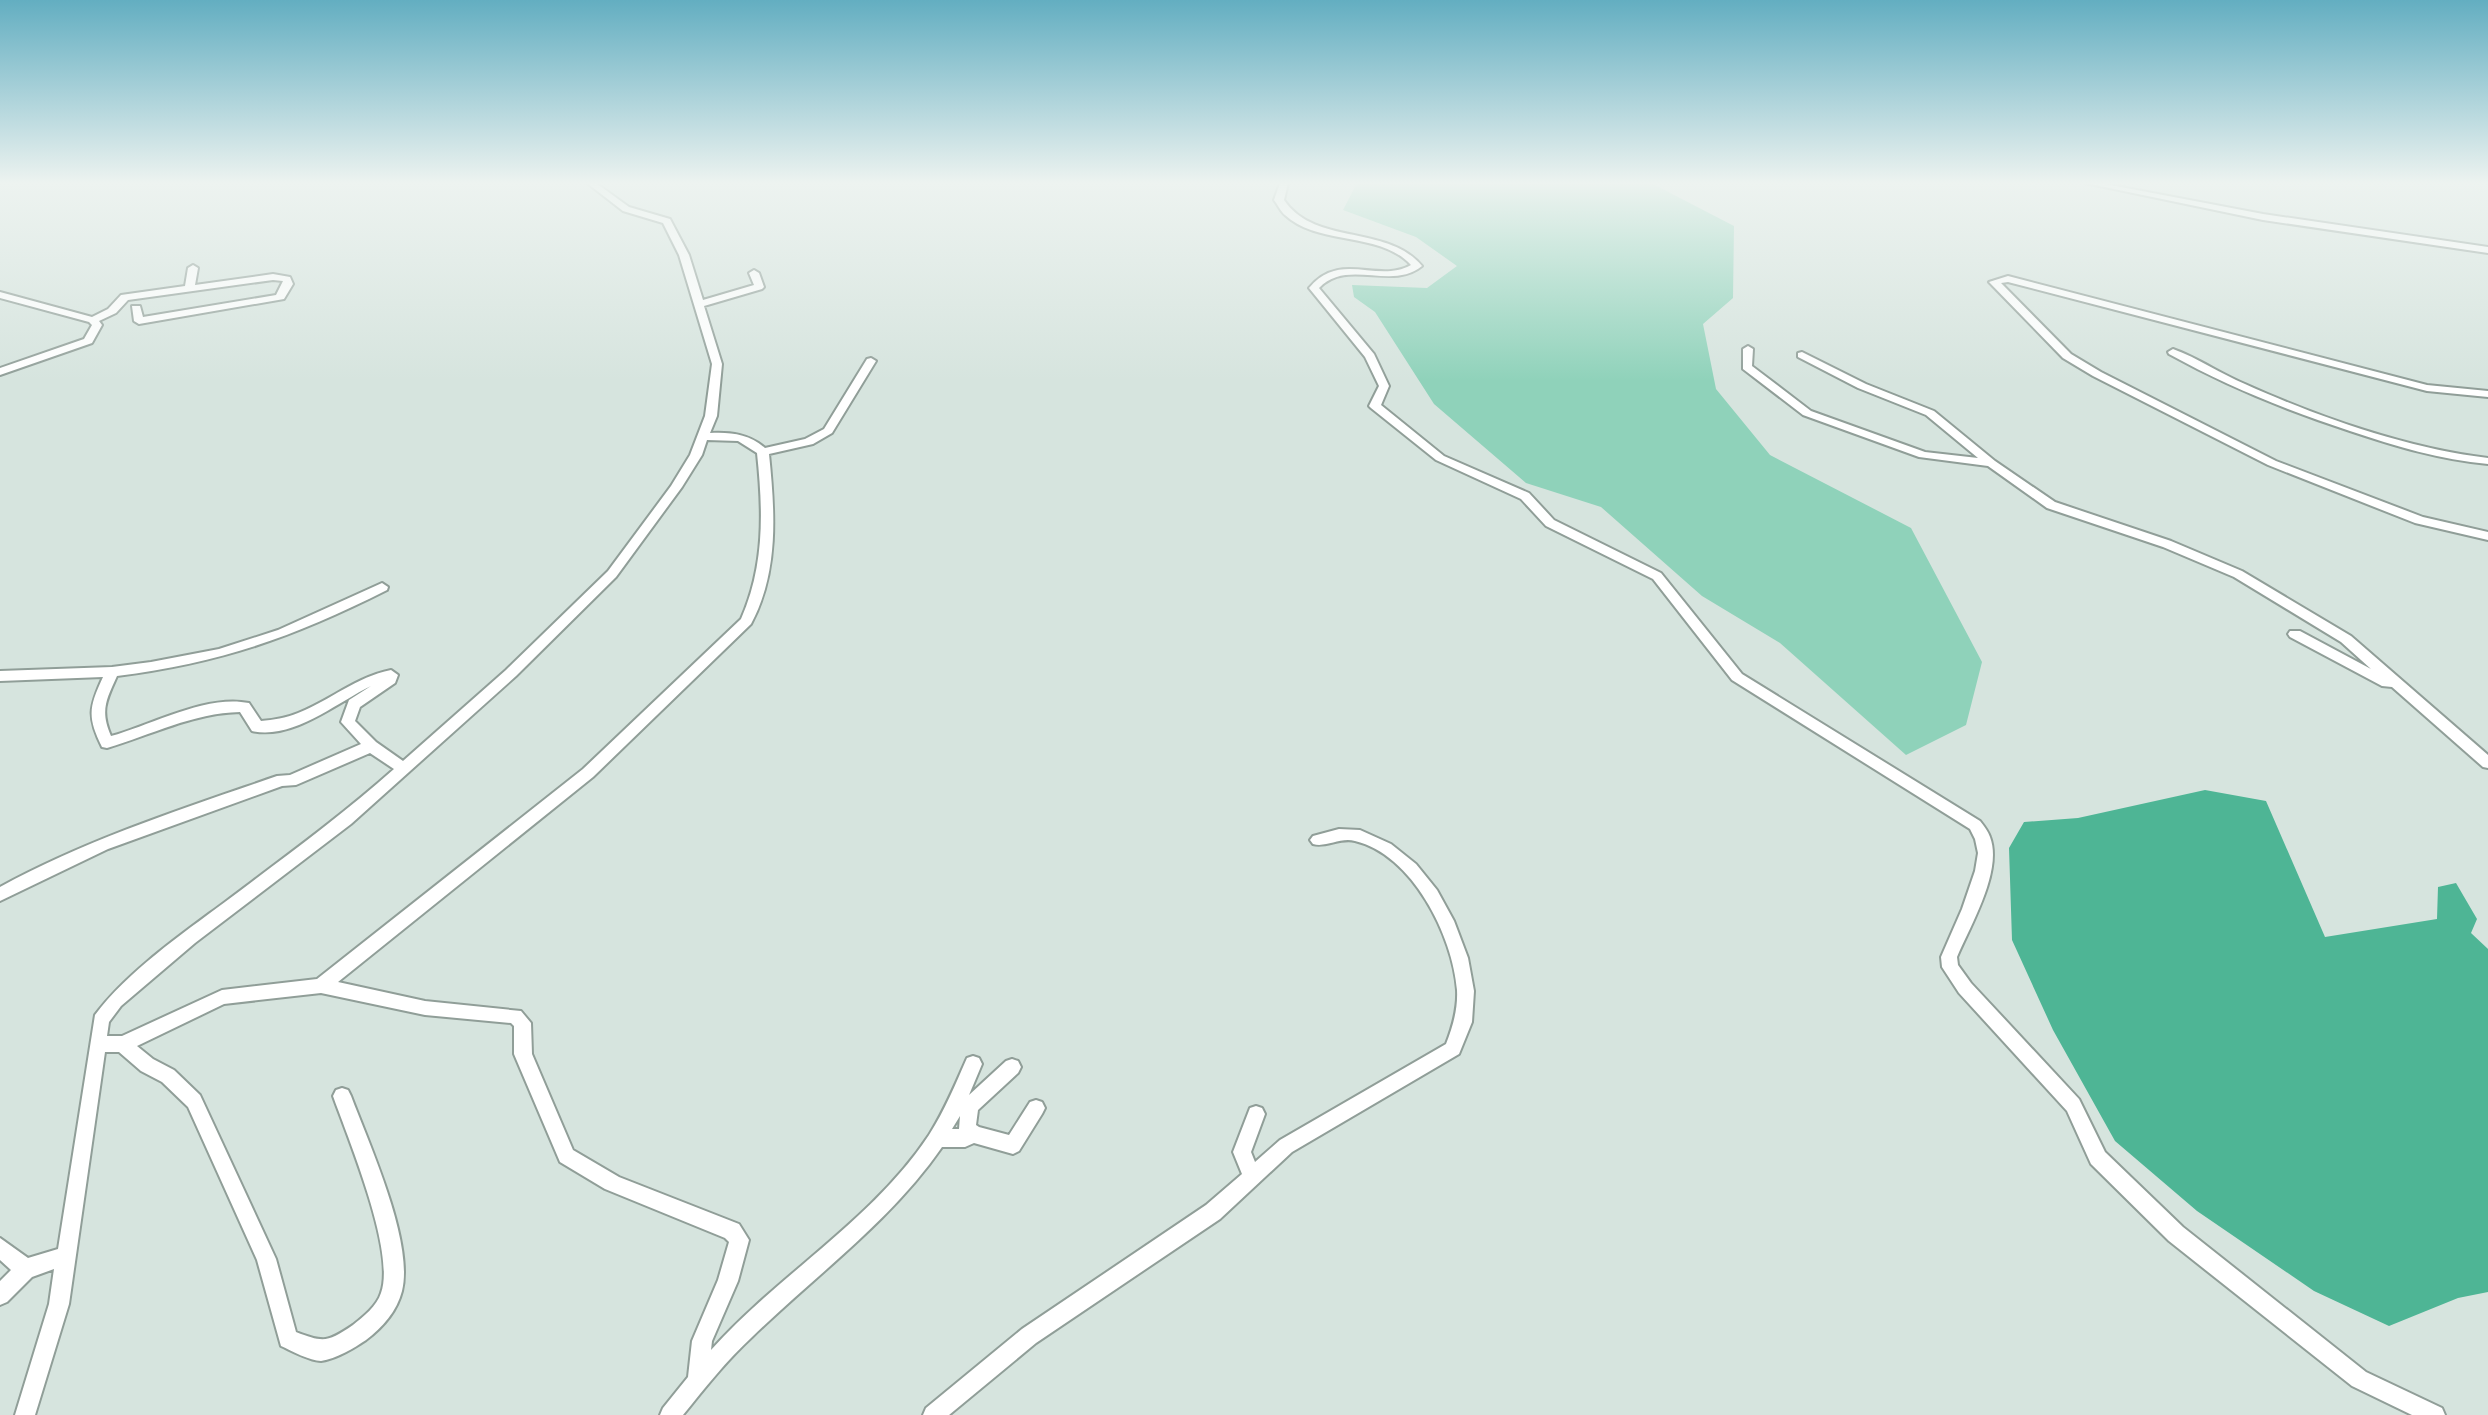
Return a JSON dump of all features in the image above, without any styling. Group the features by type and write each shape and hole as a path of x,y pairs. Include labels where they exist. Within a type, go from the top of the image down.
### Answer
{"street":[{"path":"25,1415 59,1304 101,1020 115,1001 219,912 346,820 511,673 612,574 682,479 703,437 714,403 717,364 681,249"},
{"path":"1391,249 1414,259 1417,266 1404,272 1330,274 1314,288 1377,367 1384,386 1375,406 1440,458 1525,496 1550,523 1657,576 1737,677 1975,825 1986,844 1986,862 1949,957 1950,967 1965,988 2073,1105 2098,1158 2176,1234 2359,1379 2435,1415"},
{"path":"189,289 193,268"},
{"path":"700,304 759,287 754,273"},
{"path":"93,320 112,311 125,297 189,289 253,274 287,279 288,284 280,297 166,318 139,321 136,308"},
{"path":"2488,394 2440,391 2008,279 1994,282 2062,351 2088,370 2272,463 2409,517 2488,536"},
{"path":"0,295 93,320 97,325 88,341 0,372"},
{"path":"1748,349 1747,367 1807,413 1923,455 1991,463"},
{"path":"2173,352 2224,382 2270,401 2416,447 2488,461"},
{"path":"1802,355 1862,386 1930,413 1991,463 2051,505 2167,544 2238,574 2346,639 2488,763"},
{"path":"703,437 728,435 744,438 763,452 809,442 828,431 871,361"},
{"path":"321,986 588,773 746,621 760,595 766,563 763,452"},
{"path":"0,676 175,666 252,647 328,615 382,587"},
{"path":"2295,634 2405,692"},
{"path":"112,672 99,701 97,720 107,743 141,734 172,719 226,706 244,707 257,727 279,725 310,715 363,684 391,675 390,680 354,704 348,716 352,729 404,769"},
{"path":"0,895 46,868 92,847 282,780 291,781 371,746"},
{"path":"933,1415 1029,1336 1213,1212 1286,1146 1453,1049 1460,1038 1463,1019 1463,984 1456,941 1437,900 1418,877 1374,840 1357,834 1318,840"},
{"path":"98,1044 123,1044 222,997 321,986 425,1008 515,1016 522,1023 523,1054 566,1156 612,1183 732,1231 739,1240 728,1281 702,1341 698,1382"},
{"path":"123,1044 147,1065 168,1076 194,1101 266,1259 288,1339 319,1351 352,1338 383,1307 392,1291 387,1229 342,1096"},
{"path":"670,1415 740,1334 908,1176 937,1138 973,1064"},
{"path":"1012,1067 970,1106 967,1127 973,1134 1013,1145 1036,1108"},
{"path":"1249,1169 1242,1152 1256,1114"},
{"path":"937,1138 965,1138 973,1134"},
{"path":"0,1248 26,1269"},
{"path":"0,1295 26,1269 65,1256"}],"green space":[{"path":"1433,249 1734,249 1733,298 1703,324 1716,389 1770,455 1911,528 1982,662 1966,725 1906,755 1780,643 1702,596 1601,507 1526,483 1434,404 1375,312 1354,297 1352,285 1427,288 1457,266"},
{"path":"2205,790 2266,801 2325,937 2437,919 2438,887 2456,883 2477,919 2471,933 2488,949 2488,1292 2458,1298 2389,1326 2314,1291 2197,1211 2115,1141 2053,1030 2012,940 2009,848 2024,822 2078,818"}]}
